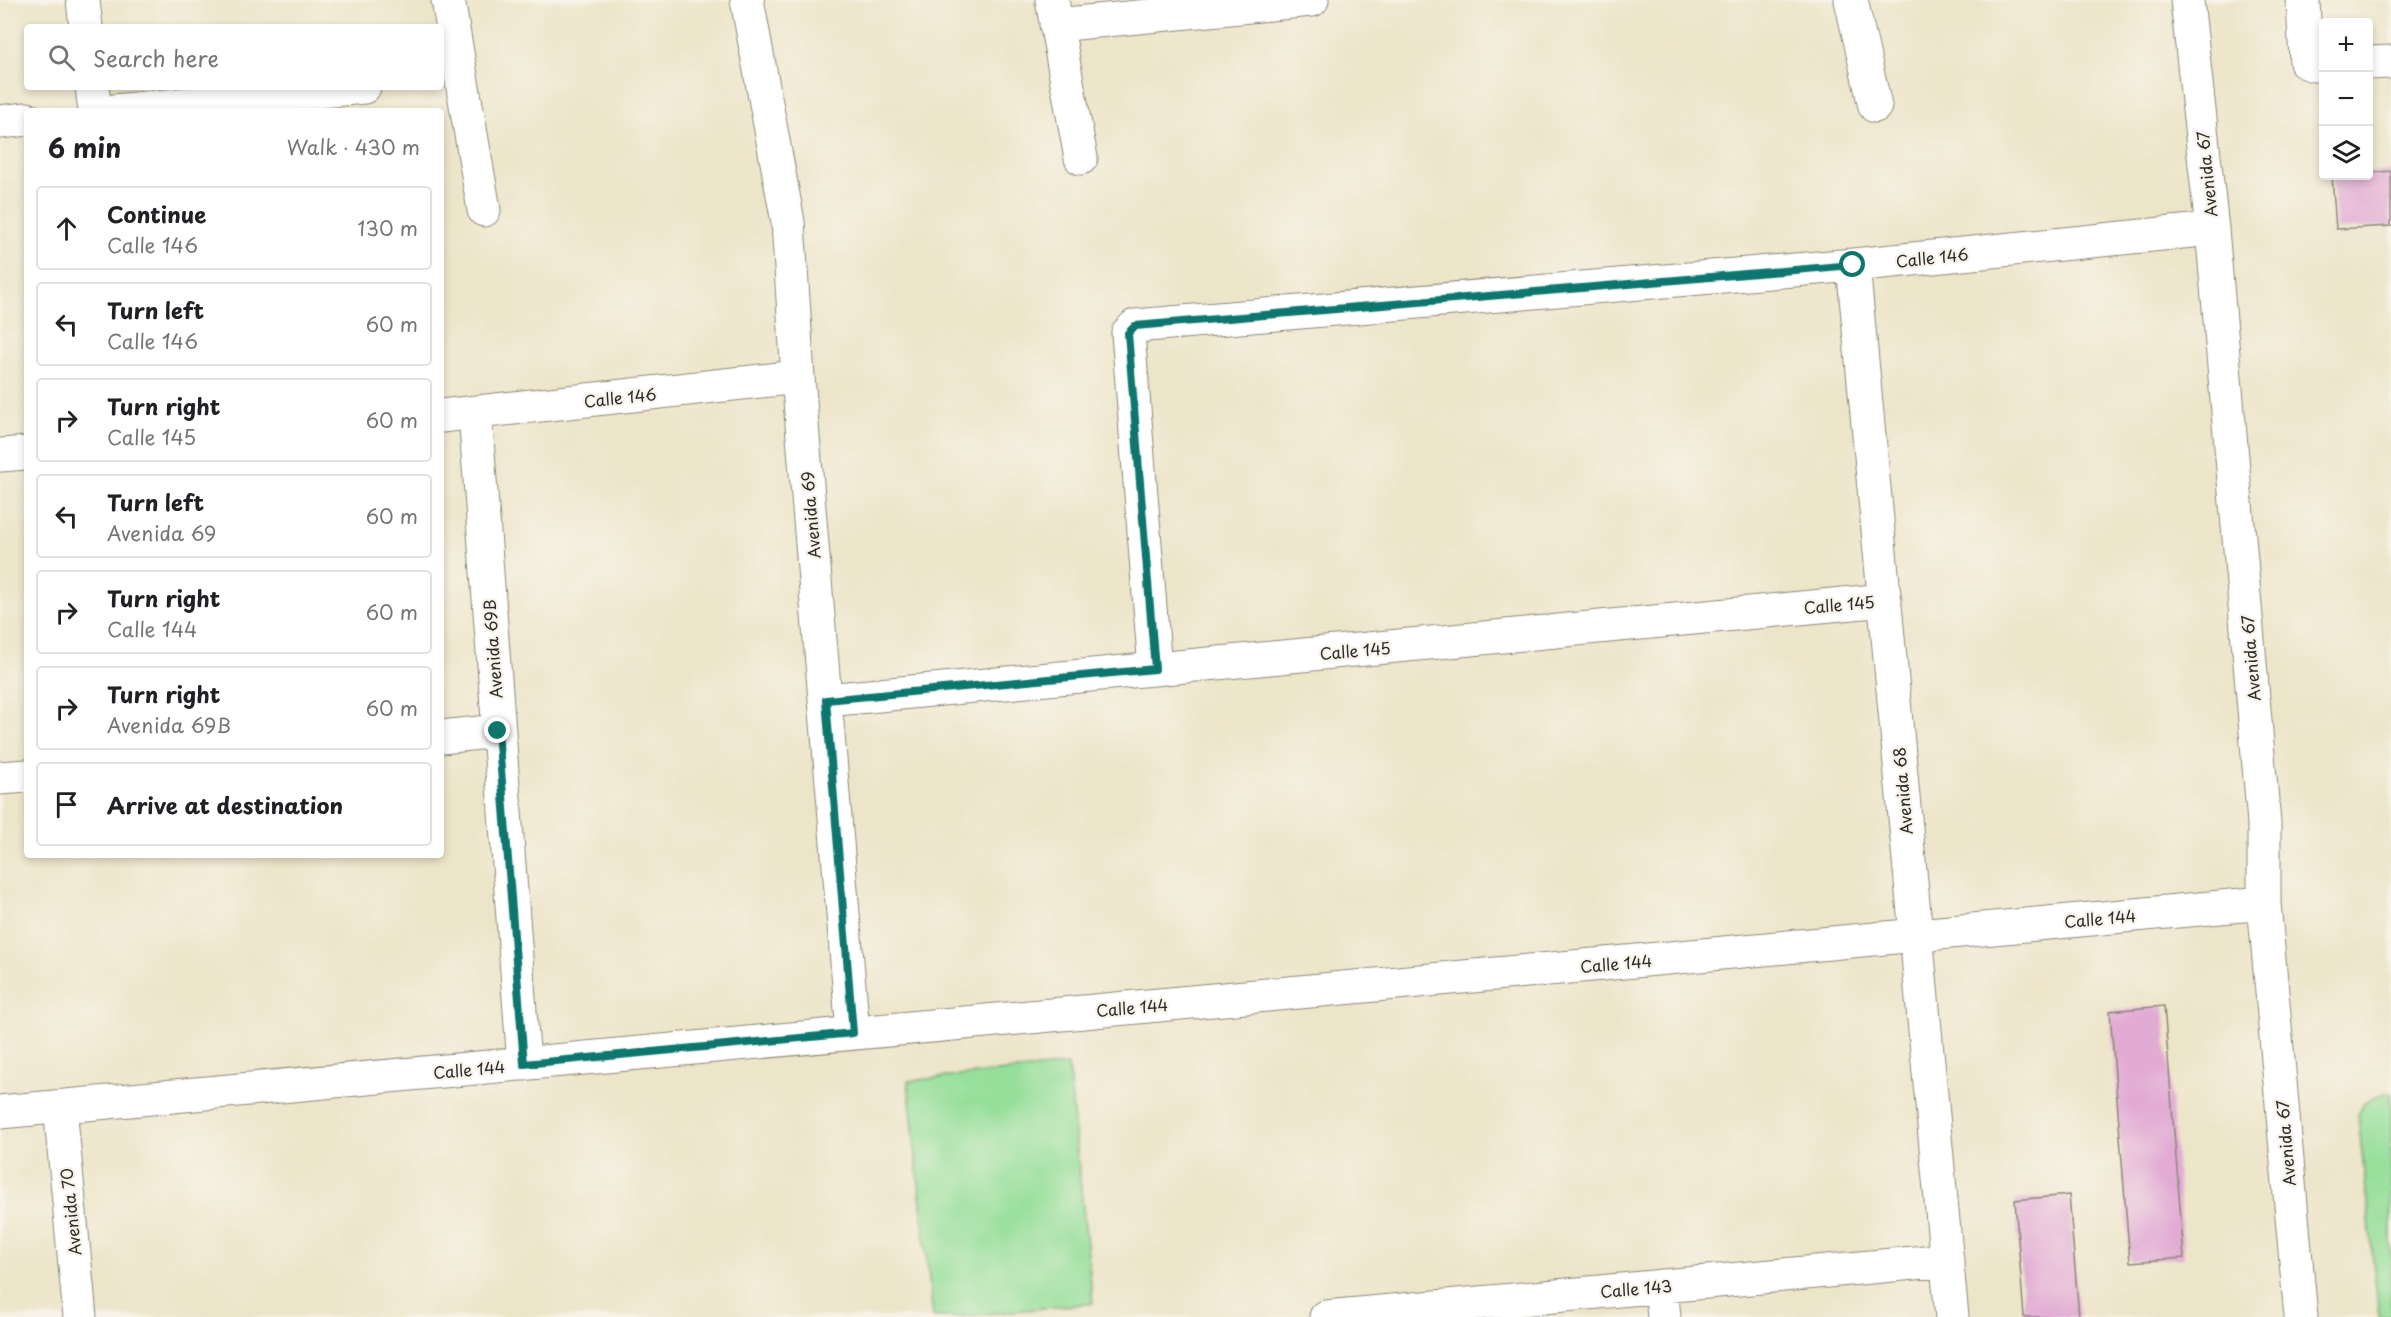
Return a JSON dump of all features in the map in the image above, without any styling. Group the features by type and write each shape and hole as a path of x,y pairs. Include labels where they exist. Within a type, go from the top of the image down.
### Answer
{"street":[{"path":"83,0 86,24"},
{"path":"448,0 451,79 484,210"},
{"name":"Avenida 69","path":"747,0 788,222 798,377 853,1033"},
{"path":"1081,158 1054,13 1312,0"},
{"path":"1851,0 1875,106"},
{"name":"Avenida 67","path":"2187,0 2212,229 2264,823 2264,903 2301,1317"},
{"path":"2304,0 2306,62 2319,65"},
{"path":"2373,63 2391,62"},
{"path":"92,90 95,108"},
{"path":"145,108 333,90"},
{"path":"0,122 24,119"},
{"name":"Calle 146","path":"1155,669 1128,333 1135,326 1853,265 2212,229"},
{"name":"Avenida 68","path":"1853,265 1952,1317"},
{"name":"Calle 146","path":"444,416 798,377"},
{"name":"Avenida 69B","path":"475,414 524,1064"},
{"path":"0,455 24,453"},
{"name":"Calle 145","path":"826,700 1885,600"},
{"path":"444,737 498,731"},
{"path":"0,778 24,776"},
{"name":"Calle 144","path":"0,1112 2264,903"},
{"name":"Avenida 70","path":"60,1107 80,1317"},
{"name":"Calle 143","path":"1326,1317 1662,1301 1947,1260"}],"green space":[{"path":"1068,1065 1093,1303 955,1317 933,1317 908,1081"},
{"path":"2386,1092 2391,1092 2391,1317 2379,1317 2358,1115 2364,1103"}],"building":[{"path":"2391,171 2391,226 2336,229 2332,180 2373,180 2373,173"},
{"path":"2164,1006 2184,1258 2130,1262 2110,1011"},
{"path":"2069,1195 2079,1317 2024,1317 2015,1200"}],"route":[{"path":"498,731 524,1064 853,1033 826,700 1155,669 1128,333 1135,326 1853,265"}]}
